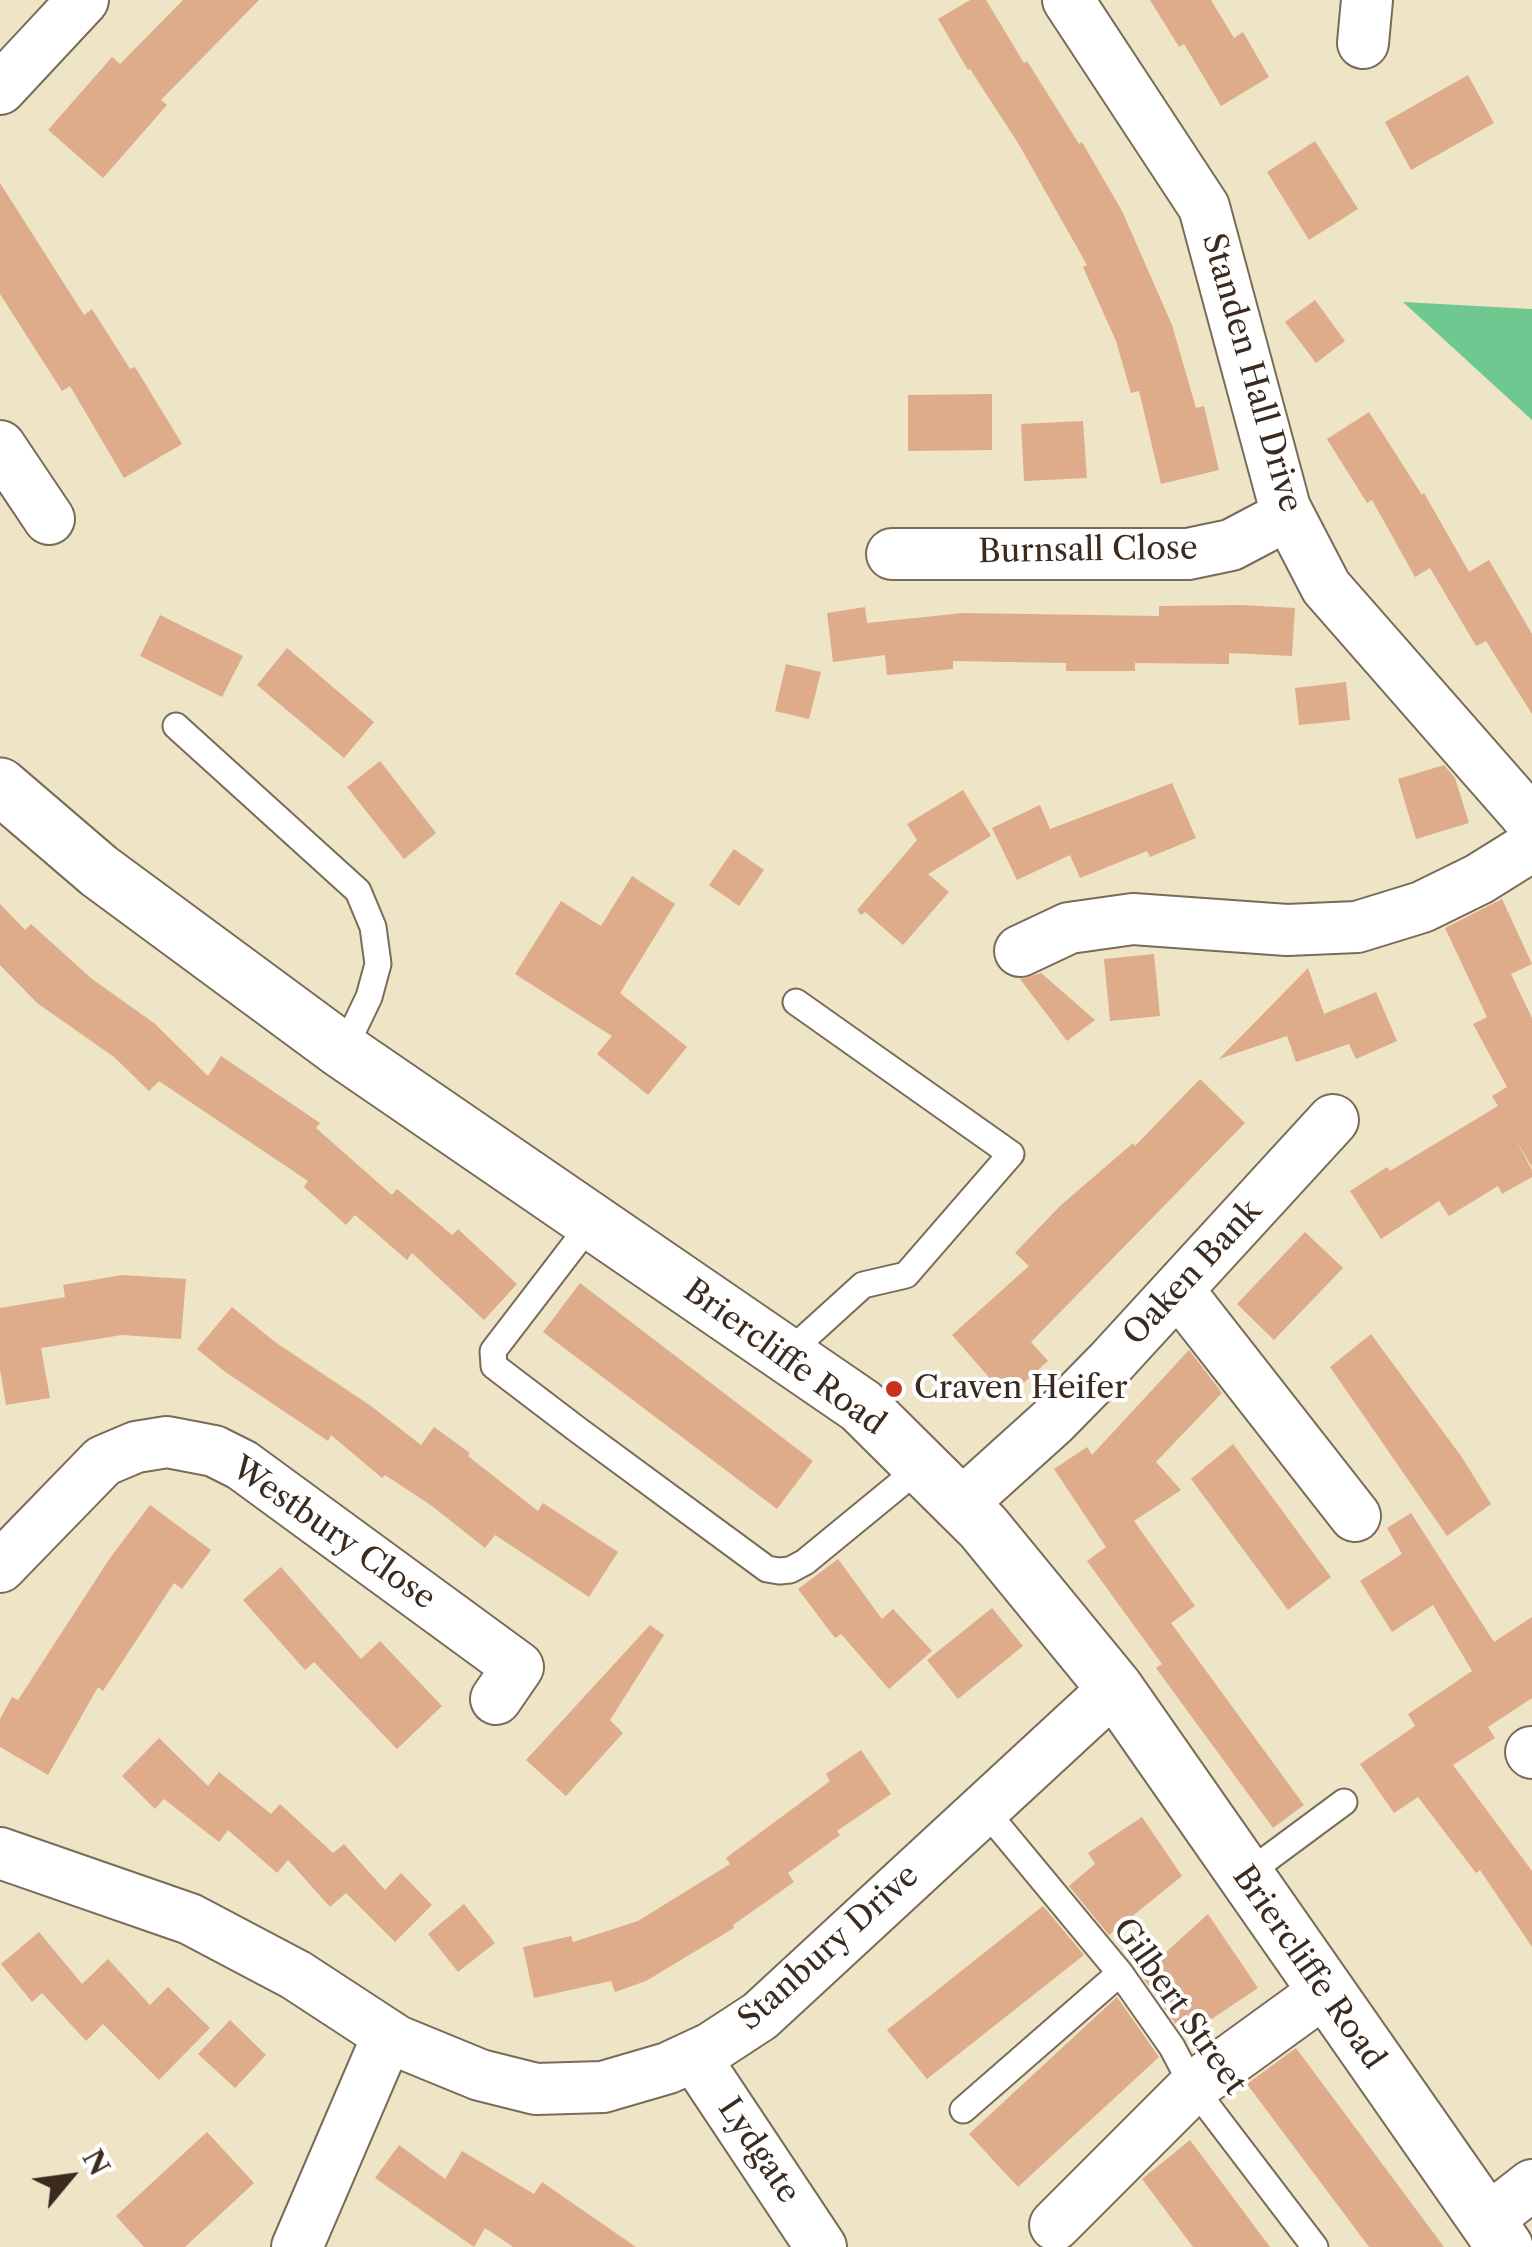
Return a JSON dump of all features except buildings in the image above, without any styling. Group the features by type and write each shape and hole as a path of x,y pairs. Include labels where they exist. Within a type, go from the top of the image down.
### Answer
{"street":[{"path":"0,89 83,0"},
{"name":"Standen Hall Drive","path":"1068,0 1204,207 1288,514 1326,587 1532,822"},
{"path":"0,446 49,519"},
{"name":"Burnsall Close","path":"922,540 1188,554 1231,545 1288,514"},
{"name":"Briercliffe Road","path":"0,786 99,871 343,1051 861,1406 983,1527 1115,1688 1496,2234"},
{"path":"1020,951 1070,928 1133,919 1198,946 1287,930 1357,927 1422,907 1479,879 1532,846"},
{"name":"Oaken Bank","path":"960,1504 1052,1422 1334,1120"},
{"path":"1178,1290 1355,1516"},
{"name":"Westbury Close","path":"0,1566 103,1461 136,1447 167,1442 214,1451 242,1465 516,1669"},
{"name":"Stanbury Drive","path":"0,1853 190,1918 296,1975 388,2034 480,2075 536,2089 603,2087 668,2068 760,2016 1115,1688"},
{"path":"1055,2226 1194,2086 1324,1992"},
{"path":"297,2247 388,2034"},
{"name":"Lydgate","path":"694,2056 822,2247"},
{"path":"1496,2234 1532,2185"}],"lane":[{"path":"176,726 358,891 374,927 378,964 369,997 343,1051"},
{"path":"787,1354 863,1285 906,1274 1011,1154 796,1002"},
{"path":"592,1222 493,1350 494,1366 578,1430 767,1568 779,1571 805,1562 922,1466"},
{"path":"1244,1876 1344,1802"},
{"name":"Gilbert Street","path":"984,1809 1120,1974 1172,2047 1194,2086 1315,2247"},
{"path":"963,2110 1120,1974"}],"green space":[{"path":"1403,302 1532,309 1532,420"}],"place":[{"name":"Craven Heifer","path":"894,1389"}]}
